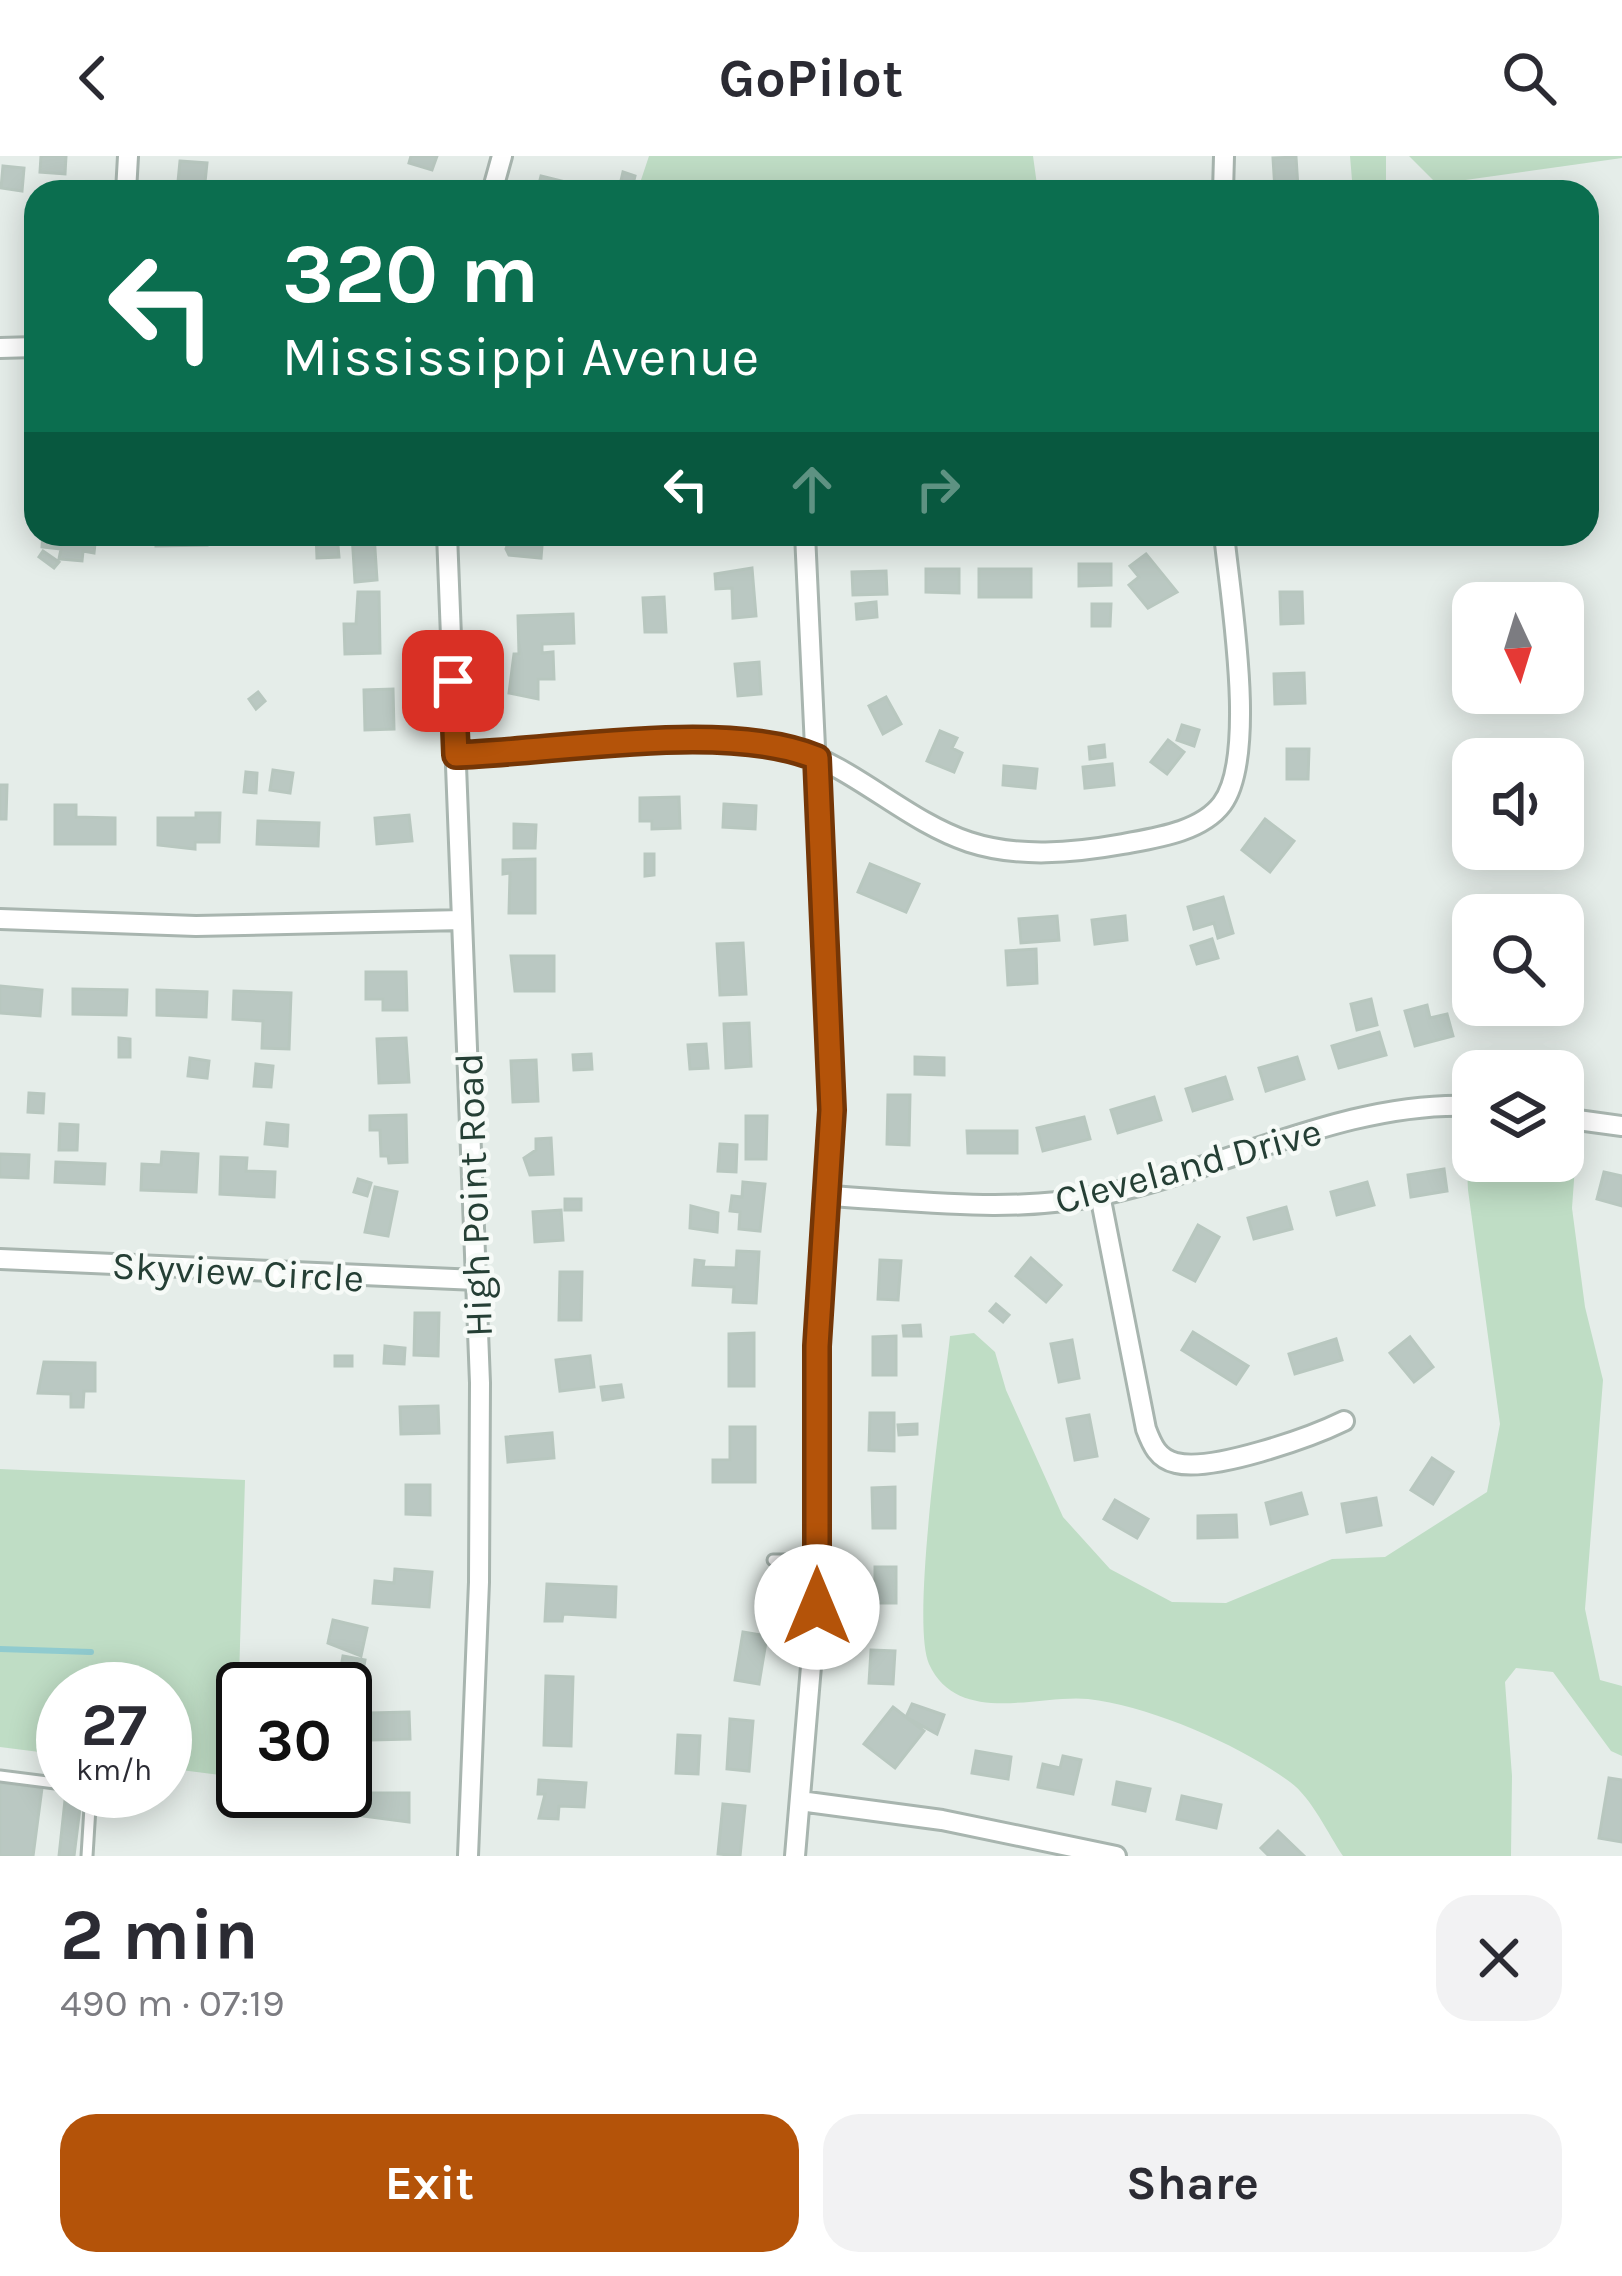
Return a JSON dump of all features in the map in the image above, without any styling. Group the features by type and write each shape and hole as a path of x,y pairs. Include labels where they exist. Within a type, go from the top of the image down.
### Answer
{"street":[{"name":"High Point Road","path":"447,546 477,1280 480,1526 468,1856"},
{"path":"795,1856 817,1560 817,1346 830,1196 832,1050 807,546"},
{"path":"456,755 687,742 768,744 817,758 965,841 1011,850 1103,848 1164,837 1209,816 1224,802 1239,738 1225,546"},
{"path":"0,919 196,926 461,920"},
{"name":"Cleveland Drive","path":"830,1196 992,1206 1100,1195 1384,1113 1452,1106"},
{"path":"1584,1121 1622,1126"},
{"path":"1100,1195 1146,1429 1163,1458 1178,1464 1208,1462 1314,1435 1344,1421"},
{"name":"Skyview Circle","path":"0,1259 477,1280"},
{"path":"800,1801 942,1820 1116,1856"}],"lane":[{"path":"773,1560 817,1560"},
{"path":"0,1776 36,1781"},
{"path":"87,1856 89,1818"}],"green space":[{"path":"649,156 1033,156 1036,180 641,180"},
{"path":"1350,156 1386,156 1386,180 1352,180"},
{"path":"1409,156 1622,156 1465,180 1433,180"},
{"path":"1468,1182 1574,1182 1572,1208 1585,1307 1603,1380 1585,1609 1600,1680 1622,1686 1622,1756 1611,1751 1553,1672 1516,1668 1505,1682 1512,1776 1511,1856 1343,1856 1290,1782 1194,1729 1088,1699 979,1701 942,1683 929,1664 923,1603 950,1336 974,1333 995,1352 1006,1390 1063,1517 1110,1569 1172,1602 1226,1603 1332,1559 1385,1557 1487,1492 1500,1424"},
{"path":"0,1469 245,1480 239,1662 216,1662 216,1774 192,1771 192,1662 36,1662 36,1752 0,1747"}],"building":[{"path":"41,156 66,156 65,174 40,172"},
{"path":"411,156 437,156 432,170 409,163"},
{"path":"1296,157 1297,180 1274,180 1273,158"},
{"path":"180,161 207,163 205,180 178,180"},
{"path":"3,166 24,168 22,191 1,188"},
{"path":"95,546 94,553 83,551 82,561 59,559 61,549 42,547"},
{"path":"316,546 338,546 339,557 317,558"},
{"path":"353,546 375,546 377,580 355,582"},
{"path":"542,546 541,558 509,555 506,549"},
{"path":"43,551 59,562 54,568 39,557"},
{"path":"1146,554 1177,592 1148,608 1129,585 1139,577 1130,566"},
{"path":"1079,564 1111,564 1111,585 1079,586"},
{"path":"752,568 756,616 733,618 732,588 716,589 715,574"},
{"path":"926,569 959,569 959,593 926,592"},
{"path":"979,569 1031,569 1031,597 979,597"},
{"path":"886,571 887,594 853,595 852,572"},
{"path":"358,592 379,592 380,653 345,654 344,624 356,624"},
{"path":"1280,592 1302,592 1303,623 1281,624"},
{"path":"664,597 666,632 645,632 643,598"},
{"path":"876,602 877,617 857,619 856,604"},
{"path":"1092,604 1111,604 1110,626 1092,626"},
{"path":"573,614 574,643 542,644 542,653 553,652 554,679 538,679 538,699 509,693 514,654 519,654 518,616"},
{"path":"759,662 761,694 738,696 735,664"},
{"path":"1304,673 1305,703 1275,704 1274,674"},
{"path":"393,689 394,729 365,730 364,690"},
{"path":"258,692 265,701 256,709 249,699"},
{"path":"886,697 901,724 883,734 869,706"},
{"path":"1182,725 1199,730 1194,746 1177,740"},
{"path":"940,731 957,738 952,748 962,753 954,772 927,761"},
{"path":"1168,740 1184,752 1167,774 1151,762"},
{"path":"1104,745 1105,757 1090,759 1089,747"},
{"path":"1287,749 1309,749 1308,779 1287,779"},
{"path":"1112,764 1114,785 1085,788 1083,767"},
{"path":"1004,766 1037,769 1035,788 1003,785"},
{"path":"273,770 293,773 290,793 270,790"},
{"path":"246,772 257,773 256,793 244,792"},
{"path":"0,785 7,785 6,819 0,819"},
{"path":"679,797 680,828 652,829 652,821 640,821 640,798"},
{"path":"724,804 756,806 755,829 723,827"},
{"path":"55,805 76,805 76,817 115,818 115,844 55,844"},
{"path":"196,813 220,813 219,842 195,842 195,849 158,845 158,818 196,818"},
{"path":"409,815 412,841 377,844 375,818"},
{"path":"1265,819 1294,841 1270,872 1242,850"},
{"path":"258,821 319,823 318,846 257,844"},
{"path":"514,824 536,825 535,848 514,848"},
{"path":"645,854 654,854 654,875 645,876"},
{"path":"535,859 535,913 509,913 510,873 503,874 503,860"},
{"path":"870,864 919,884 906,912 858,892"},
{"path":"1223,897 1233,933 1218,938 1214,923 1194,929 1188,907"},
{"path":"1057,916 1059,940 1021,943 1019,919"},
{"path":"1125,916 1127,940 1095,944 1092,920"},
{"path":"1212,939 1218,958 1197,964 1191,946"},
{"path":"743,943 746,994 720,995 717,944"},
{"path":"1036,949 1037,983 1008,985 1006,951"},
{"path":"511,956 554,956 554,991 515,991"},
{"path":"366,972 406,972 407,1010 383,1010 383,999 366,999"},
{"path":"0,986 42,990 40,1016 0,1013"},
{"path":"73,989 127,990 126,1015 73,1014"},
{"path":"157,990 207,992 206,1017 157,1015"},
{"path":"234,991 291,993 289,1049 262,1048 263,1021 233,1019"},
{"path":"1371,999 1377,1025 1357,1030 1351,1004"},
{"path":"1427,1005 1430,1018 1447,1014 1453,1036 1415,1046 1405,1011"},
{"path":"749,1023 751,1066 726,1068 724,1024"},
{"path":"1379,1032 1386,1055 1339,1068 1332,1046"},
{"path":"119,1038 130,1039 130,1057 119,1057"},
{"path":"406,1038 409,1082 379,1083 377,1039"},
{"path":"706,1044 708,1068 690,1069 688,1045"},
{"path":"591,1054 592,1069 574,1070 573,1055"},
{"path":"915,1057 944,1058 944,1075 915,1074"},
{"path":"1297,1057 1304,1079 1266,1091 1259,1068"},
{"path":"190,1058 209,1061 207,1078 188,1076"},
{"path":"536,1060 538,1101 513,1102 511,1061"},
{"path":"256,1064 273,1066 271,1087 254,1086"},
{"path":"1225,1077 1232,1099 1193,1111 1186,1089"},
{"path":"29,1093 44,1094 43,1113 28,1112"},
{"path":"888,1095 910,1095 909,1145 887,1144"},
{"path":"1154,1097 1161,1120 1118,1133 1111,1110"},
{"path":"406,1115 407,1162 389,1163 388,1156 381,1156 380,1130 370,1130 370,1116"},
{"path":"746,1116 767,1116 766,1159 746,1159"},
{"path":"1084,1117 1090,1139 1043,1151 1037,1128"},
{"path":"267,1123 288,1125 287,1146 265,1144"},
{"path":"60,1124 78,1125 77,1150 59,1150"},
{"path":"967,1131 1017,1131 1017,1153 968,1153"},
{"path":"551,1138 553,1174 530,1175 524,1158 536,1150 536,1139"},
{"path":"720,1144 737,1145 736,1172 718,1171"},
{"path":"162,1152 198,1154 196,1192 141,1190 142,1164 161,1165"},
{"path":"0,1154 29,1155 28,1178 0,1177"},
{"path":"221,1157 247,1158 246,1171 275,1172 274,1197 220,1194"},
{"path":"56,1162 105,1164 104,1184 55,1182"},
{"path":"1444,1169 1447,1191 1411,1197 1408,1175"},
{"path":"1604,1172 1622,1176 1622,1206 1597,1199"},
{"path":"358,1179 371,1183 367,1196 354,1192"},
{"path":"743,1182 765,1184 760,1231 739,1229 740,1212 730,1211 732,1196 742,1197"},
{"path":"1367,1182 1374,1205 1337,1215 1331,1192"},
{"path":"375,1187 397,1192 388,1236 365,1232"},
{"path":"565,1199 581,1199 581,1210 565,1210"},
{"path":"691,1206 718,1213 717,1232 690,1228"},
{"path":"1286,1207 1292,1229 1254,1239 1248,1218"},
{"path":"561,1210 563,1240 535,1242 533,1212"},
{"path":"1198,1225 1219,1237 1195,1281 1174,1270"},
{"path":"737,1251 759,1252 756,1303 733,1302 734,1287 693,1285 695,1260 704,1261 703,1267 736,1268"},
{"path":"1031,1258 1061,1285 1046,1302 1016,1276"},
{"path":"880,1260 901,1261 898,1300 878,1299"},
{"path":"560,1272 582,1272 581,1320 559,1320"},
{"path":"996,1304 1009,1315 1003,1322 990,1311"},
{"path":"415,1313 439,1313 438,1356 414,1355"},
{"path":"920,1325 921,1336 904,1336 903,1326"},
{"path":"1193,1332 1248,1366 1236,1384 1182,1350"},
{"path":"754,1333 754,1386 729,1386 729,1334"},
{"path":"896,1336 896,1375 873,1375 873,1337"},
{"path":"1410,1337 1433,1367 1414,1382 1390,1353"},
{"path":"1336,1339 1342,1360 1295,1374 1289,1354"},
{"path":"1072,1340 1079,1378 1059,1382 1051,1344"},
{"path":"385,1346 405,1348 404,1364 384,1363"},
{"path":"335,1356 352,1356 352,1366 335,1366"},
{"path":"590,1356 594,1387 560,1391 556,1360"},
{"path":"44,1362 95,1363 95,1391 84,1391 83,1407 71,1407 71,1394 38,1393"},
{"path":"621,1385 623,1397 603,1400 601,1387"},
{"path":"438,1406 439,1433 401,1434 400,1407"},
{"path":"870,1413 894,1413 894,1451 869,1450"},
{"path":"1089,1415 1097,1456 1075,1460 1067,1419"},
{"path":"917,1424 917,1434 899,1435 898,1425"},
{"path":"730,1427 755,1427 755,1482 713,1482 713,1460 730,1460"},
{"path":"552,1433 554,1458 508,1462 506,1437"},
{"path":"1432,1458 1453,1472 1433,1504 1411,1490"},
{"path":"406,1485 430,1485 430,1515 406,1514"},
{"path":"895,1487 895,1528 873,1528 872,1488"},
{"path":"1301,1493 1307,1514 1271,1524 1266,1503"},
{"path":"1376,1498 1381,1525 1347,1532 1342,1504"},
{"path":"1115,1500 1148,1519 1137,1538 1104,1519"},
{"path":"1236,1515 1237,1537 1198,1538 1198,1516"},
{"path":"875,1567 896,1567 896,1603 875,1603"},
{"path":"395,1569 432,1572 429,1607 373,1603 375,1581 394,1583"},
{"path":"547,1584 616,1587 615,1617 563,1614 562,1621 545,1621"},
{"path":"333,1620 367,1628 361,1656 328,1643"},
{"path":"743,1632 767,1636 759,1684 735,1680"},
{"path":"871,1650 895,1651 893,1684 869,1683"},
{"path":"343,1656 365,1660 365,1662 342,1662"},
{"path":"546,1676 573,1677 571,1746 544,1745"},
{"path":"912,1704 944,1715 937,1734 906,1717"},
{"path":"893,1707 924,1731 895,1768 864,1744"},
{"path":"409,1712 410,1739 372,1740 372,1713"},
{"path":"730,1719 753,1721 749,1771 727,1769"},
{"path":"678,1735 700,1736 698,1774 676,1773"},
{"path":"976,1751 1011,1757 1008,1779 972,1773"},
{"path":"1063,1756 1081,1760 1073,1794 1038,1787 1043,1764 1060,1768"},
{"path":"1609,1778 1622,1780 1622,1842 1599,1838"},
{"path":"539,1780 586,1783 584,1807 559,1806 558,1819 539,1818 545,1794 538,1794"},
{"path":"1117,1782 1150,1789 1145,1811 1113,1804"},
{"path":"0,1783 36,1787 33,1856 0,1856"},
{"path":"372,1793 409,1793 409,1822 372,1817"},
{"path":"1182,1796 1221,1805 1216,1828 1177,1819"},
{"path":"723,1804 745,1806 740,1856 718,1854"},
{"path":"63,1818 79,1818 74,1856 59,1856"},
{"path":"1278,1831 1304,1856 1269,1856 1261,1848"}],"waterway":[{"path":"0,1649 91,1652"}],"route":[{"path":"453,681 456,755 687,742 768,744 817,758 832,1110 817,1346 817,1607"}]}
